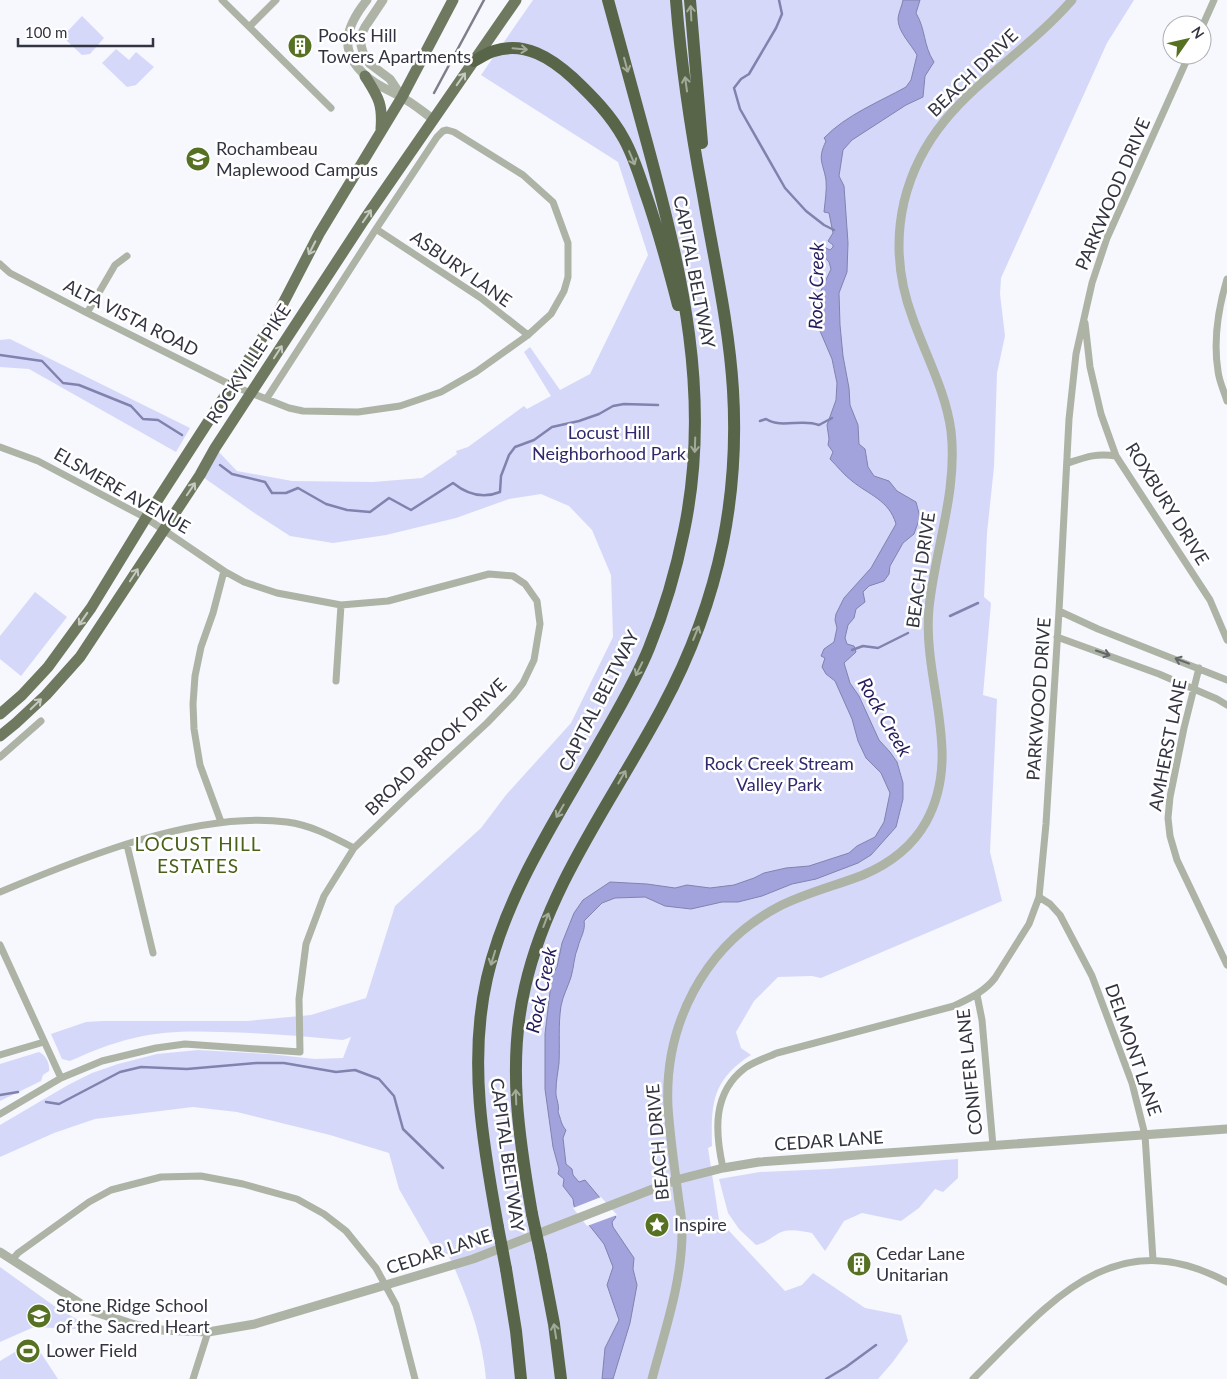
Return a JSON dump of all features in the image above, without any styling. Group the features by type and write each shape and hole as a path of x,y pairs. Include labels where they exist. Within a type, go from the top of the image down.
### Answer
{"highway":[{"name":"CAPITAL BELTWAY","path":"521,1379 516,1331 480,1119 477,1066 480,1018 487,977 500,933 517,891 539,848 628,690 648,650 664,608 684,531 692,486 695,447 696,396 692,348 678,262 609,0"},
{"name":"CAPITAL BELTWAY","path":"561,1379 555,1333 532,1214 516,1107 515,1065 518,1024 524,988 536,946 550,910 571,867 661,710 683,667 701,622 714,581 730,494 733,456 733,392 728,342 693,136 676,0"},
{"path":"690,0 713,253"},
{"path":"474,61 494,51 507,48 522,48 535,51 564,70 596,101 612,120 624,139 634,161 668,265 696,396"}],"main road":[{"name":"ROCKVILLE PIKE","path":"0,714 22,695 48,667 90,608 231,385 278,315 319,234 380,130 402,97 453,0"},
{"name":"ROCKVILLE PIKE","path":"0,736 46,695 80,657 364,220 516,0"},
{"path":"365,76 380,102 382,117 380,130"}],"street":[{"path":"222,0 330,108"},
{"path":"250,26 276,0"},
{"path":"367,0 350,24 348,37 349,51 356,64 365,76 402,97 433,119"},
{"path":"383,0 361,35 361,45 364,56 370,64 390,79 402,97"},
{"name":"BEACH DRIVE","path":"652,1379 672,1305 680,1262 682,1227 668,1109 670,1060 683,1013 692,992 704,973 736,937 756,921 795,899 863,875 886,864 896,856 922,828 938,794 942,772 943,749 929,648 928,619 930,593 950,489 952,444 944,399 913,320 904,289 899,258 901,215 908,186 918,160 929,140 942,123 963,100 1046,26 1072,0"},
{"path":"1207,15 1214,0"},
{"name":"PARKWOOD DRIVE","path":"723,1168 717,1144 718,1112 727,1090 745,1068 777,1053 954,1006 977,995 990,985 1030,924 1039,897 1046,824 1060,611 1064,491 1068,463 1068,419 1075,363 1092,283 1107,238 1185,65"},
{"name":"ALTA VISTA ROAD","path":"0,264 10,272 87,313 231,385 289,408 303,411 358,412 400,406 441,392 476,372 528,335 551,314 564,291 568,277 568,243 553,202 523,175 454,132 444,131"},
{"name":"ROCKVILLE PIKE","path":"267,398 376,229 432,145 444,131"},
{"name":"ASBURY LANE","path":"376,229 481,298 528,335"},
{"path":"87,313 115,265 127,256"},
{"path":"1227,279 1216,331 1218,372 1227,401"},
{"name":"ROXBURY DRIVE","path":"1084,319 1090,367 1102,414 1116,456 1210,600 1227,640"},
{"name":"ELSMERE AVENUE","path":"0,447 38,461 146,518 224,571"},
{"path":"1068,463 1087,456 1101,454 1116,456"},
{"path":"221,822 200,765 194,729 193,704 201,647 213,613 224,571"},
{"name":"BROAD BROOK DRIVE","path":"61,1078 102,1061 156,1048 185,1044 300,1052 299,999 306,944 324,896 354,848 407,796 487,723 513,696 523,683 534,660 540,624 537,601 525,584 513,576 489,574 388,602 341,605 277,594 244,582 224,571"},
{"path":"336,681 341,605"},
{"path":"1060,611 1098,629 1227,680"},
{"path":"1057,637 1118,658 1227,705"},
{"name":"AMHERST LANE","path":"1199,668 1184,728 1170,797 1168,818 1170,836 1177,860 1227,966"},
{"path":"0,757 41,721"},
{"path":"0,892 70,863 126,845 171,832 221,822 262,820 288,822 321,831 354,848"},
{"path":"126,845 153,953"},
{"name":"DELMONT LANE","path":"1039,897 1050,904 1060,915 1092,976 1132,1083 1145,1135 1153,1260"},
{"path":"0,945 61,1078 0,1114"},
{"name":"CONIFER LANE","path":"977,995 982,1020 993,1146"},
{"path":"0,1055 44,1042"},
{"name":"CEDAR LANE","path":"0,1252 92,1311 136,1325 162,1330 208,1332 255,1324 473,1259 676,1180 723,1168 759,1162 1227,1129"},
{"path":"12,1260 18,1253 88,1202 111,1190 161,1177 201,1176 243,1184 297,1200 324,1214 346,1231 376,1268 396,1305 415,1379"},
{"path":"973,1379 1056,1298 1099,1271 1122,1264 1153,1260 1179,1264 1212,1274 1227,1282"},
{"path":"193,1379 208,1332"}],"green space":[{"name":"Rock Creek Stream Valley Park","path":"533,0 1134,0 1107,43 1001,278 1000,294 1005,336 997,373 994,467 987,533 984,597 991,603 983,695 997,699 990,852 1002,901 821,978 812,976 778,977 754,1001 736,1032 741,1048 751,1055 728,1074 716,1094 712,1117 712,1146 708,1148 719,1220 785,1291 802,1285 813,1273 865,1308 901,1315 908,1341 878,1379 486,1379 477,1330 455,1269 448,1254 438,1257 399,1189 389,1153 330,1135 237,1112 193,1107 95,1119 54,1133 0,1157 0,1125 68,1085 92,1073 118,1064 157,1054 198,1050 315,1059 343,1058 351,1037 343,1040 267,1034 188,1032 156,1034 134,1038 101,1048 70,1061 62,1059 51,1034 86,1022 247,1021 311,1015 366,998 395,906 481,828 506,795 571,723 613,637 611,575 592,530 569,506 541,494 509,499 456,518 386,535 333,543 290,536 200,475 215,448 237,471 292,481 373,482 422,478 457,454 456,451 468,447 524,406 527,409 551,396 524,352 530,347 560,390 590,374 648,255 618,162 481,75","holes":["596,706 591,728 572,745"]},
{"path":"82,16 104,38 90,54 82,55 67,41 65,34"},
{"path":"116,49 129,60 136,52 154,67 136,85 127,87 102,63"},
{"path":"10,339 190,428 176,452 29,369 0,367 0,340"},
{"path":"35,592 67,617 21,676 0,659 0,636"},
{"path":"39,1052 47,1060 49,1071 43,1075 41,1081 0,1101 0,1064"},
{"path":"958,1159 958,1178 943,1192 935,1189 919,1208 901,1221 862,1213 844,1221 825,1251 812,1233 795,1230 779,1233 765,1242 756,1245 739,1229 728,1213 719,1179 760,1172 829,1169"},
{"path":"0,1267 57,1308 96,1330 34,1327 0,1342"},
{"name":"Lower Field","path":"33,1341 58,1379 0,1379 0,1361"}],"water":[{"name":"Rock Creek","path":"903,0 920,0 916,13 930,56 934,62 925,76 923,97 906,105 852,140 843,150 839,176 844,186 848,243 847,272 839,293 843,356 850,405 858,425 859,444 865,449 868,467 874,476 889,481 897,491 916,502 920,517 914,534 903,543 884,581 869,586 863,592 865,602 856,609 854,618 848,625 845,638 847,644 854,646 856,652 844,663 850,683 859,696 879,740 897,762 903,783 903,799 896,827 871,855 858,863 816,879 792,884 762,896 738,902 722,902 691,909 665,906 645,897 615,898 602,903 584,921 584,931 561,1006 559,1063 556,1083 558,1112 566,1130 563,1138 566,1164 572,1169 573,1175 579,1182 585,1180 616,1217 612,1222 613,1227 634,1258 633,1269 637,1285 630,1323 613,1379 602,1379 605,1348 619,1320 607,1285 613,1267 604,1244 574,1206 573,1199 563,1186 564,1179 558,1174 559,1169 553,1147 545,1089 545,1034 552,975 557,967 562,943 574,913 583,900 610,882 675,888 687,885 710,888 734,885 764,873 786,868 809,866 849,853 857,846 875,837 884,822 890,793 881,773 866,758 858,741 852,719 835,681 826,674 822,667 825,658 821,656 824,649 834,642 837,628 836,614 844,598 871,568 896,524 889,509 849,479 830,459 833,452 828,445 827,425 836,400 837,383 832,359 820,331 819,295 831,269 829,262 823,255 813,253 814,248 818,244 830,250 833,247 828,241 833,233 829,213 824,212 826,184 821,157 826,141 824,138 842,122 906,87 911,80 917,55 902,33 899,24 898,17"}],"pier":[{"path":"601,1197 617,1215 587,1226 573,1208"}],"waterway":[{"path":"779,0 782,14 776,28 749,74 741,79 734,88 740,109 785,188 806,211 834,230"},
{"path":"0,355 42,361 63,383 79,385 131,406 143,419 158,420 182,435"},
{"path":"220,465 232,474 265,482 272,493 286,493 298,488 326,504 347,510 370,512 389,498 411,510 453,483 476,495 500,492 501,476 509,455 515,447 534,440 552,427 579,421 599,414 613,406 624,404 658,405"},
{"path":"760,421 766,419 779,423 812,423 819,425 832,418"},
{"path":"950,616 978,603"},
{"path":"852,650 863,646 878,648 908,633"},
{"path":"46,1102 59,1104 120,1072 141,1067 187,1069 257,1063 284,1063 336,1072 355,1070 379,1079 394,1096 403,1129 443,1168"},
{"path":"0,1095 18,1092"},
{"path":"826,1379 876,1345"}],"railway":[{"path":"434,93 484,0"}],"place":[{"name":"Pooks Hill Towers Apartments","path":"300,46"},
{"name":"Rochambeau Maplewood Campus","path":"198,159"},
{"name":"Inspire","path":"657,1225"},
{"name":"Cedar Lane Unitarian","path":"859,1264"},
{"name":"Stone Ridge School of the Sacred Heart","path":"39,1316"},
{"name":"Lower Field","path":"28,1351"}],"district":[{"name":"LOCUST HILL ESTATES","path":"198,855"}],"park label":[{"name":"Locust Hill Neighborhood Park","path":"609,443"}]}
